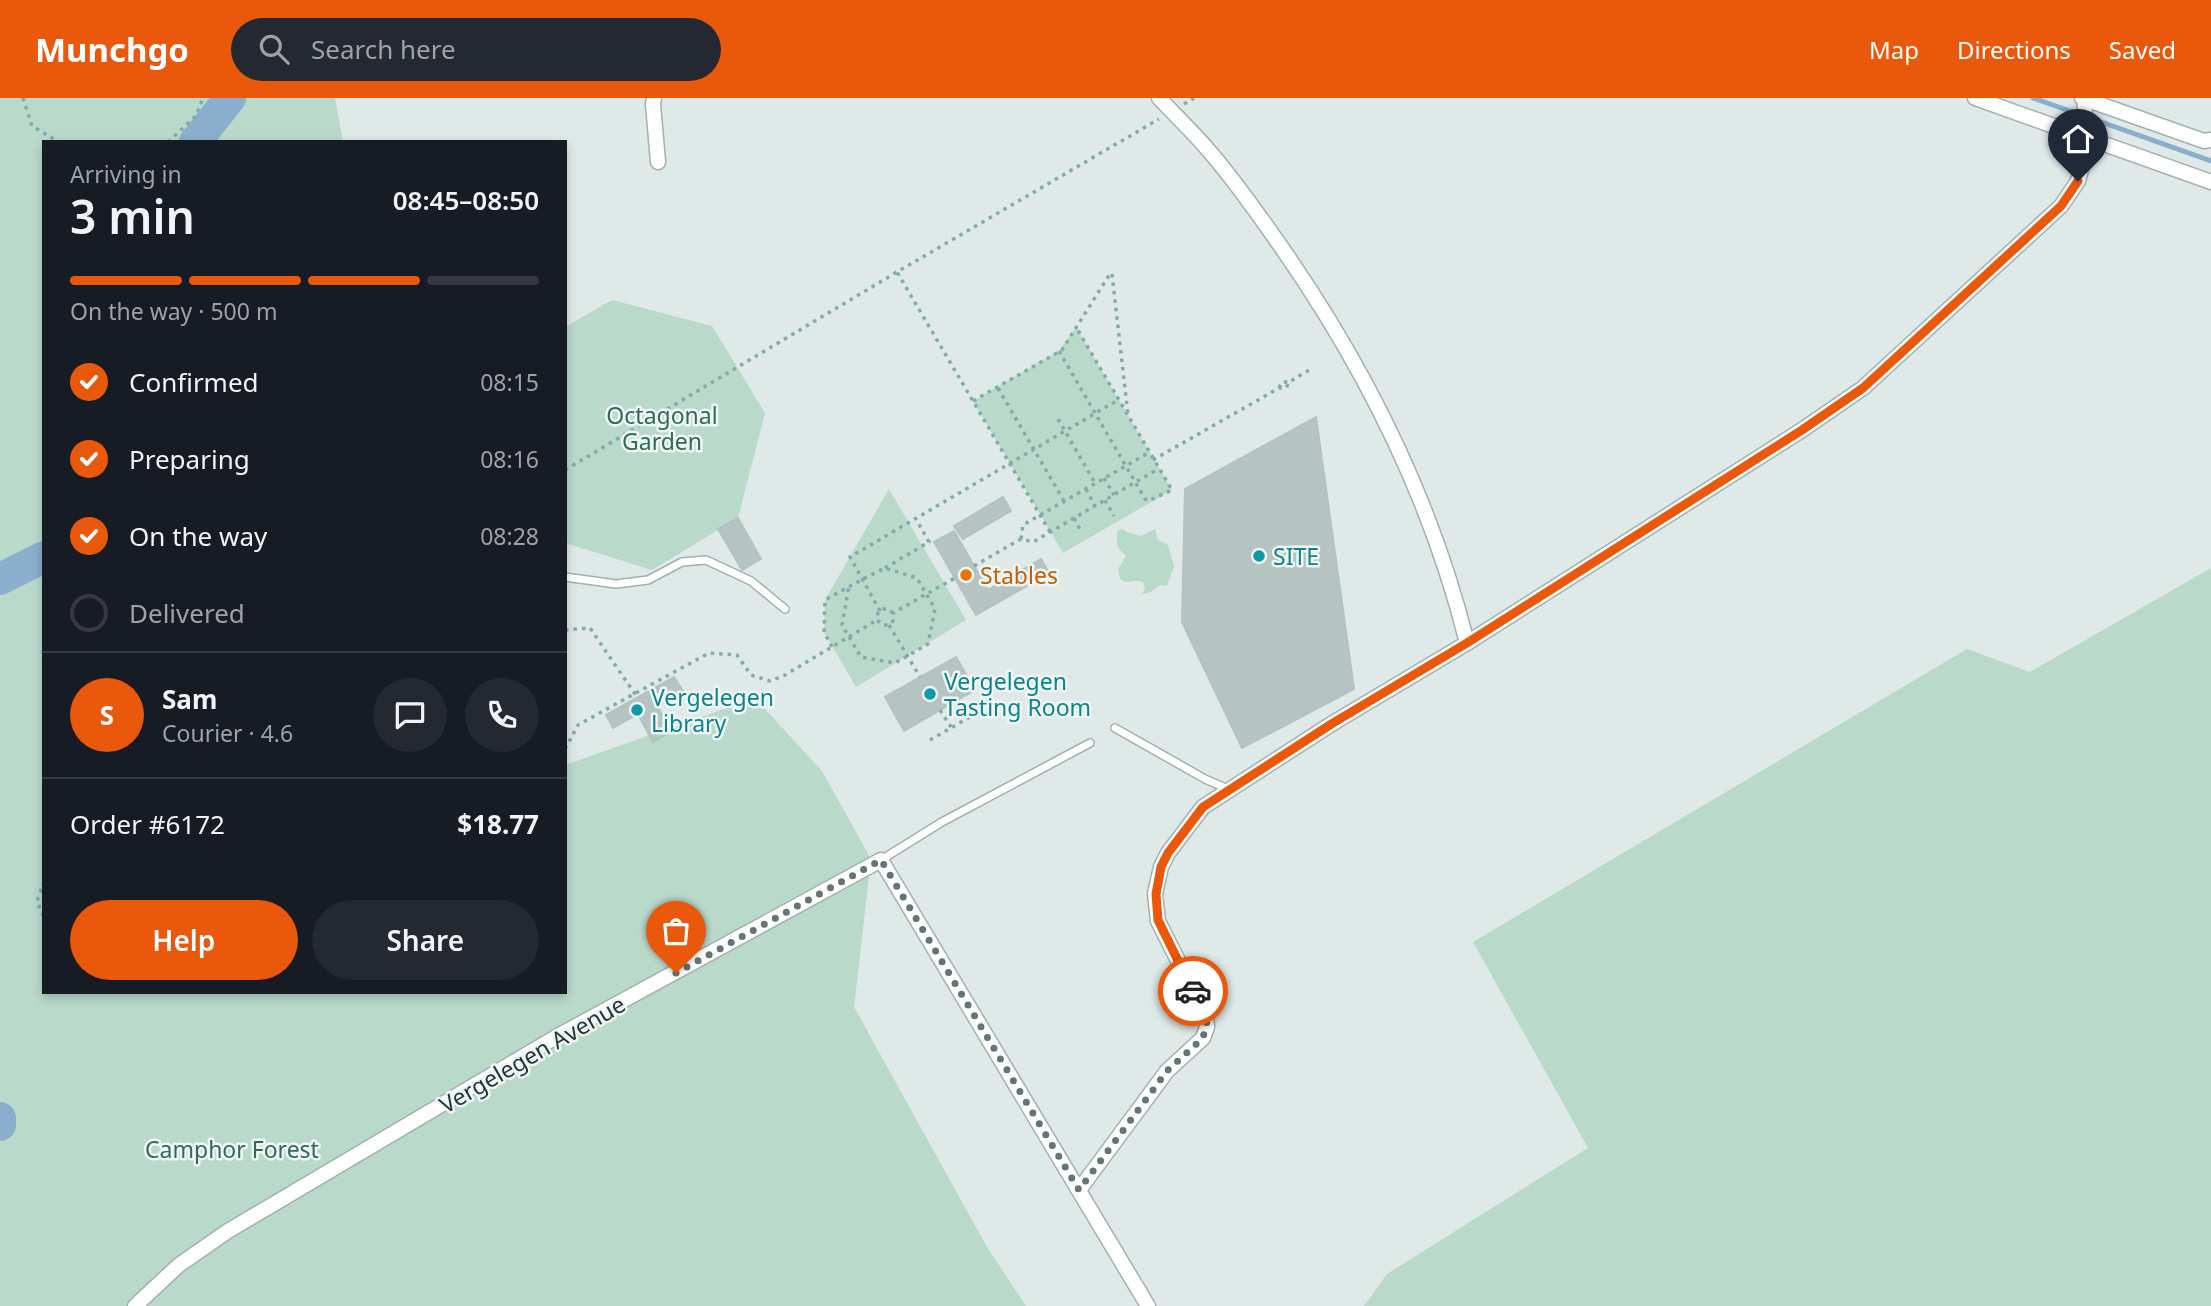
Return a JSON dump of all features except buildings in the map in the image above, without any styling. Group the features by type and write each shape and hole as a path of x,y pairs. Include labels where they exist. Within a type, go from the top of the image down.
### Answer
{"street":[{"path":"654,98 658,162"},
{"path":"1159,98 1210,151 1251,204 1299,272 1342,341 1381,412 1418,492 1455,595 1467,643"},
{"path":"1975,98 2211,182"},
{"path":"1079,1190 1167,1071 1199,1043 1206,1033 1206,1016 1158,920 1156,894 1161,867 1168,853 1203,807 1333,723 1467,643 1802,430 1863,388 2061,206 2078,181 2083,162 2084,99 2204,141 2211,140"},
{"path":"881,860 1148,1306"},
{"name":"Vergelegen Avenue","path":"135,1306 179,1265 228,1231 556,1037 881,860"}],"lane":[{"path":"567,577 616,584 648,580 682,562 706,560 751,581 785,609"},
{"path":"1115,727 1205,779 1229,789"},
{"name":"Vergelegen Avenue","path":"881,860 942,822 1090,743"}],"path":[{"path":"23,98 32,126 56,140"},
{"path":"171,140 196,116 204,98"},
{"path":"567,469 1194,98"},
{"path":"897,272 1050,532"},
{"path":"973,401 1059,351 1112,274 1129,418"},
{"path":"1059,351 1148,501 1172,490 1076,327"},
{"path":"1153,460 1279,388 1286,388 1289,382 1311,369"},
{"path":"998,387 1064,501"},
{"path":"880,611 850,557 1118,400"},
{"path":"1058,419 1095,483"},
{"path":"1021,539 1023,524 1148,453"},
{"path":"974,566 1021,539 1033,541 1158,469"},
{"path":"1104,478 1114,495"},
{"path":"1085,489 1095,506"},
{"path":"1105,500 1114,516"},
{"path":"832,647 824,632 825,600 929,542 916,518"},
{"path":"1073,518 1082,533"},
{"path":"849,586 842,625 860,657 895,663 928,644 935,609 917,578 885,568"},
{"path":"892,613 955,578"},
{"path":"888,609 892,613 893,621 889,625 883,625 877,620 880,611 888,609"},
{"path":"567,745 578,725 636,696 709,653 737,655 751,675 770,681 785,675 877,620"},
{"path":"889,625 920,677"},
{"path":"567,630 590,628 636,696"},
{"path":"940,710 951,727"},
{"path":"930,740 970,717"},
{"path":"42,887 37,901 42,913"}],"green space":[{"name":"Camphor Forest","path":"0,98 335,98 343,140 42,140 42,994 567,994 567,764 755,698 822,771 871,859 854,1007 987,1247 1026,1306 0,1306"},
{"name":"Octagonal Garden","path":"612,300 712,326 765,413 738,518 652,570 567,544 567,326"},
{"path":"1076,327 1172,490 1063,553 973,401 1059,351"},
{"path":"889,489 966,620 856,687 824,632 825,600"},
{"path":"1122,529 1141,536 1155,529 1158,540 1168,545 1174,566 1167,586 1160,585 1151,592 1142,594 1145,588 1143,582 1126,582 1120,579 1118,569 1126,556 1117,545 1117,531"},
{"path":"2211,568 2211,1306 1364,1306 1387,1274 1588,1148 1473,942 1967,649 2030,672"}],"waterway":[{"path":"197,140 230,98"},
{"path":"2033,98 2078,114"},
{"path":"2090,118 2211,161"},
{"path":"0,579 42,558"},
{"path":"0,1118 0,1125"}],"way so far":[{"path":"676,973 881,860 1079,1190 1167,1071 1199,1043 1206,1033 1206,1016 1193,991"}],"place":[{"name":"SITE","path":"1259,556"},
{"name":"Stables","path":"966,575"},
{"name":"Vergelegen Tasting Room","path":"930,694"},
{"name":"Vergelegen Library","path":"637,710"}],"route":[{"path":"1193,991 1158,920 1156,894 1157,880 1168,853 1203,807 1333,723 1467,643 1802,430 1863,388 2061,206 2078,181"}]}
